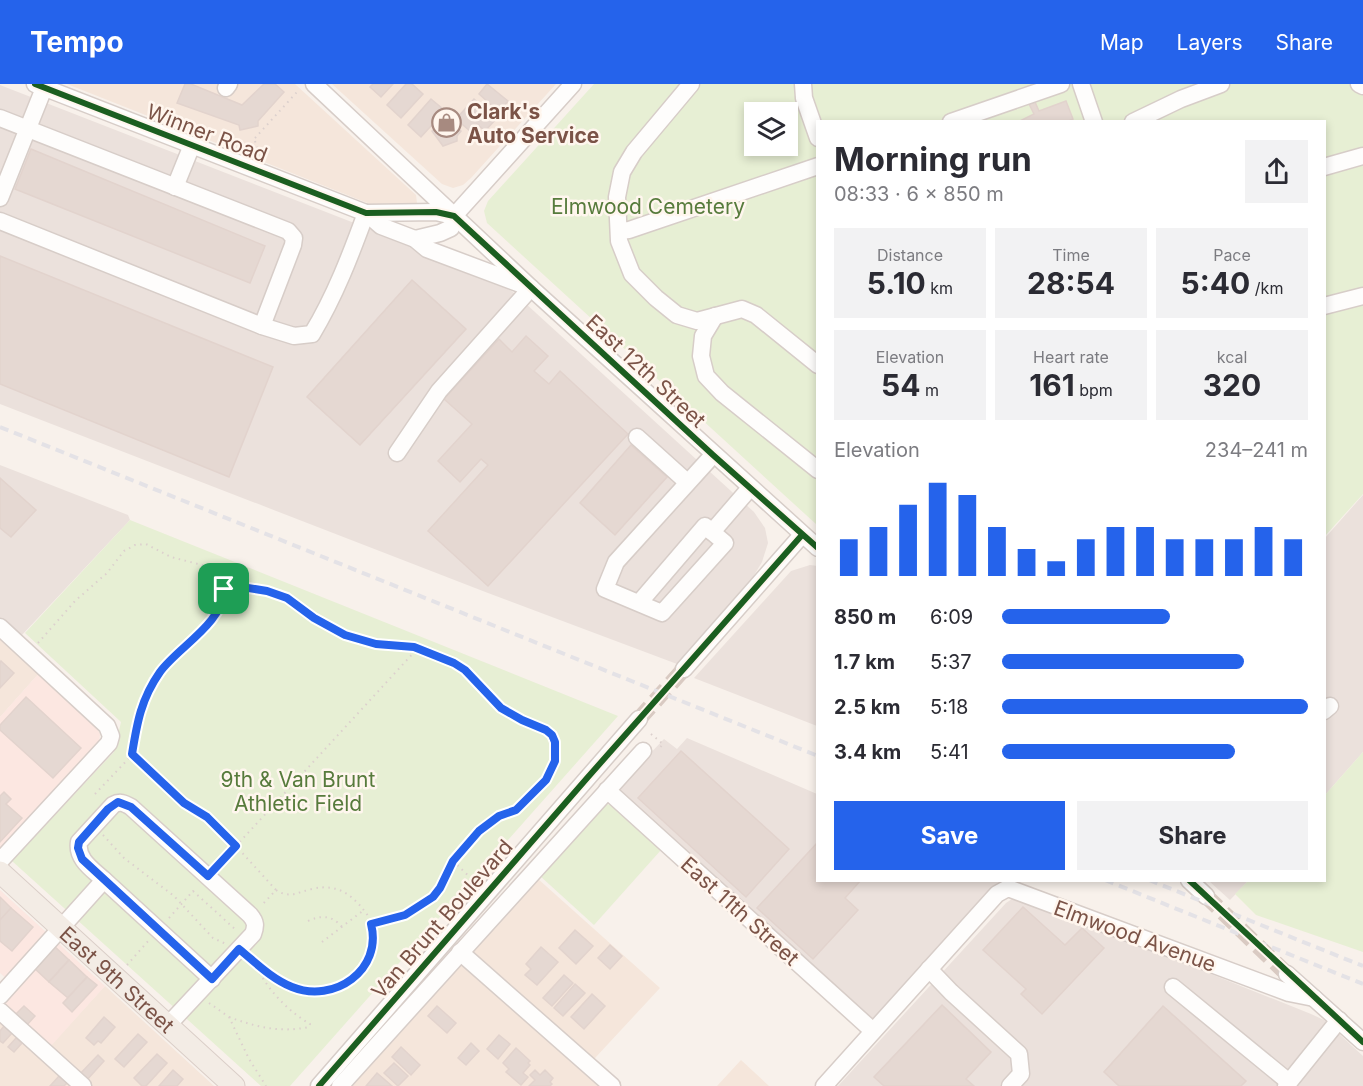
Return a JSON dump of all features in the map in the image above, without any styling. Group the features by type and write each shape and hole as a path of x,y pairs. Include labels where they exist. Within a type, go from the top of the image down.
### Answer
{"main road":[{"name":"East 9th Street","path":"0,872 234,1086"}],"street":[{"name":"East 12th Street","path":"314,84 531,288 816,546"},
{"path":"414,239 451,228 454,216 573,84"},
{"path":"691,84 634,152 622,172 617,197 619,241 632,274 677,315 697,321 742,309 756,315 816,363"},
{"path":"803,84 804,98 816,132"},
{"path":"957,120 1061,84"},
{"path":"1081,84 1093,120"},
{"path":"1137,120 1181,99 1221,84"},
{"path":"1359,84 1363,86"},
{"path":"0,198 28,129 40,86"},
{"name":"Winner Road","path":"40,86 366,213 381,226 414,239 427,249 531,288"},
{"path":"0,118 288,231 294,238 293,245 262,326"},
{"path":"175,187 192,145"},
{"path":"1326,166 1363,156"},
{"path":"619,231 629,230 816,167"},
{"path":"0,221 262,326 294,336 312,334 350,256 366,213 436,212 454,216"},
{"path":"398,453 439,391 531,288"},
{"path":"1326,305 1363,296"},
{"path":"715,316 703,336 700,356 706,376 722,393 816,468"},
{"path":"637,437 687,482"},
{"path":"639,603 705,526 725,543 662,613 605,589 616,562 713,455"},
{"path":"712,532 750,488"},
{"path":"684,669 802,535"},
{"path":"0,627 107,726 111,736 109,743 0,861"},
{"name":"Van Brunt Boulevard","path":"319,1086 639,719"},
{"path":"340,1086 607,790 650,752"},
{"name":"East 11th Street","path":"607,790 873,1031"},
{"path":"168,1025 212,979 244,945 256,926 254,919 131,807 118,802 112,805 79,842 79,854 104,880 212,979"},
{"path":"0,996 104,880"},
{"path":"1191,882 1206,896"},
{"name":"Elmwood Avenue","path":"824,1086 997,894 1008,888 1289,993 1314,998"},
{"path":"460,952 612,1086"},
{"path":"929,969 1018,1054 1021,1074 1010,1086"},
{"path":"1287,974 1363,1042"},
{"path":"1173,987 1288,1084 1339,1020"},
{"path":"0,1011 83,1086"}],"path":[{"path":"258,151 255,140 297,92"},
{"path":"29,654 75,601 98,583 124,551 135,545 146,544 171,557 202,565 211,572 224,589"},
{"path":"224,589 236,586 267,591 287,598 321,623 345,635 376,644 417,648 454,663 465,670 501,708 552,735 555,742 555,761 542,785 516,810 488,823 453,861 433,897 405,915 371,924"},
{"path":"95,794 132,754 140,710 145,697 166,664 200,633 221,601 224,589"},
{"path":"127,965 417,648"},
{"path":"650,752 663,744 651,734"},
{"path":"132,754 184,803 207,817 276,890 290,896 321,887 342,891 350,894 364,910 371,924 372,948 363,971 340,987 315,992 301,990 258,966"},
{"path":"93,825 124,858 174,896 213,938 244,945"},
{"path":"453,861 474,881"},
{"path":"257,910 276,890"},
{"path":"193,891 244,945 258,966 265,982 276,996 310,1024 309,1027 290,1030 246,1024 229,1017 205,999"},
{"path":"322,942 364,910"},
{"path":"308,921 323,916 332,918 342,927"},
{"path":"229,1017 249,1059 266,1086"}],"shaded area":[{"path":"67,84 295,84 416,195 417,203 414,207 394,209 370,204"},
{"path":"332,84 556,84 471,178 463,185 453,188 442,184"},
{"path":"0,85 398,240 497,282 513,292 754,512 765,528 768,543 762,562 753,577 677,664 0,404"},
{"path":"0,465 128,515 130,520 20,637 0,618"},
{"path":"1363,495 1363,752 1326,794 1326,537"},
{"path":"810,565 816,566 816,726 694,678 791,571"},
{"path":"0,635 40,672 0,717"},
{"path":"40,672 96,726 100,734 99,744 0,848 0,717"},
{"path":"687,738 816,794 816,882 1001,882 877,1020 871,1020 622,796 618,789 621,784 664,739 677,749"},
{"path":"537,878 660,988 583,1071 600,1086 350,1086"},
{"path":"1210,882 1247,882 1230,900"},
{"path":"0,890 105,986 43,1055 0,1015 9,981 0,973"},
{"path":"1021,898 1324,1020 1363,1056 1363,1086 838,1086 1006,903 1012,899"},
{"path":"105,986 214,1086 0,1086 0,1015 43,1054"},
{"path":"741,1060 769,1086 717,1086"}],"green space":[{"name":"Elmwood Cemetery","path":"594,84 1363,84 1363,494 1326,535 1326,120 816,120 816,524 487,223 484,211 488,201"},
{"name":"9th & Van Brunt Athletic Field","path":"130,520 618,716 290,1086 261,1086 12,861 114,752 121,722 25,633"},
{"path":"1363,752 1363,952 1256,915 1235,894 1247,882 1326,882 1326,794"},
{"path":"606,804 611,805 661,850 594,925 539,875"}],"building":[{"path":"185,84 191,84 242,105 264,84 275,84 284,92 258,121 258,126 240,130 239,125 177,103"},
{"path":"373,84 393,84 381,97 370,87"},
{"path":"406,84 412,84 423,94 401,118 387,105"},
{"path":"487,84 508,101 499,112 479,94"},
{"path":"431,99 443,109 439,113 441,115 421,137 408,125"},
{"path":"474,99 496,119 485,131 477,124 470,131 456,119"},
{"path":"1066,101 1073,119 1022,120 1034,114 1029,104 1035,102 1039,111"},
{"name":"Clark's Auto Service","path":"446,116 461,131 457,136 457,141 443,146 432,131"},
{"path":"31,149 265,246 250,283 15,189"},
{"path":"0,256 273,367 229,477 0,384"},
{"path":"412,280 466,329 360,445 307,397"},
{"path":"526,336 548,356 534,371 549,384 560,371 628,434 488,586 428,531 488,465 481,459 460,482 438,461 472,424 444,399 499,339 512,352"},
{"path":"631,445 667,477 615,535 580,503"},
{"path":"0,478 36,510 11,537 0,528"},
{"path":"1,661 14,673 0,688 0,663"},
{"path":"26,697 81,748 53,778 0,730 0,725"},
{"path":"681,751 789,849 746,897 638,798"},
{"path":"4,792 11,799 6,804 22,818 0,842 0,796"},
{"path":"816,844 816,882 859,882 845,898 858,910 813,959 757,908"},
{"path":"0,897 11,908 0,920"},
{"path":"1023,907 1065,945 1082,928 1104,948 1042,1014 1021,994 1026,989 983,950"},
{"path":"11,908 33,927 12,951 0,941 0,920"},
{"path":"575,930 593,946 576,964 559,948"},
{"path":"53,945 69,960 49,982 33,967"},
{"path":"610,945 622,956 610,969 598,958"},
{"path":"541,947 558,962 537,985 525,975 531,969 526,964"},
{"path":"69,960 87,977 68,998 49,982"},
{"path":"564,975 573,983 552,1006 543,998"},
{"path":"87,977 97,985 72,1012 63,1003"},
{"path":"575,984 585,993 563,1016 554,1008"},
{"path":"592,994 605,1006 584,1029 571,1017"},
{"path":"942,1005 991,1052 966,1079 974,1086 884,1086 874,1077"},
{"path":"24,1006 35,1016 27,1025 16,1014"},
{"path":"437,1006 456,1023 447,1033 428,1016"},
{"path":"1163,1006 1246,1081 1241,1086 1119,1086 1104,1072"},
{"path":"104,1017 115,1027 101,1043 98,1041 94,1045 86,1038"},
{"path":"4,1026 12,1033 3,1043 0,1041 0,1031"},
{"path":"138,1034 147,1042 124,1067 115,1059"},
{"path":"499,1035 510,1044 498,1059 487,1049"},
{"path":"16,1038 22,1043 14,1052 8,1047"},
{"path":"471,1043 479,1051 466,1065 458,1058"},
{"path":"401,1047 420,1065 411,1075 392,1057"},
{"path":"516,1048 530,1061 528,1063 530,1065 523,1073 528,1077 521,1085 506,1072 509,1069 503,1063"},
{"path":"157,1054 167,1063 146,1086 142,1086 134,1078"},
{"path":"98,1055 104,1061 86,1081 79,1075"},
{"path":"394,1063 408,1076 398,1086 384,1073"},
{"path":"173,1070 183,1079 177,1086 159,1086"},
{"path":"535,1070 540,1075 545,1070 553,1078 550,1082 552,1084 550,1086 529,1086 535,1080 530,1075"},
{"path":"377,1073 392,1086 366,1086"},
{"path":"59,1076 67,1083 64,1086 50,1086"}],"tunnel":[{"path":"639,719 684,669"},
{"path":"1206,896 1287,974"}],"railway":[{"path":"0,427 816,755"},
{"path":"1110,882 1363,984"},
{"path":"1154,882 1363,966"}],"cycle path":[{"path":"35,84 366,213 436,212 454,216 713,455 816,546"},
{"path":"319,1086 802,535"},
{"path":"1191,882 1363,1042"}],"place":[{"name":"Clark's Auto Service","path":"446,123"}],"route":[{"path":"236,586 267,591 287,598 328,628 345,635 376,644 414,647 454,663 465,670 501,708 546,730 555,742 555,761 546,780 538,790 516,810 499,816 479,831 453,861 433,897 405,915 371,924 372,948 363,971 340,987 327,991 315,992 293,987 258,966 239,949 212,979 79,854 79,842 108,809 118,802 131,807 208,876 236,846 207,817 184,803 157,780 132,754 140,710 145,697 166,664 200,633 217,610 224,589 236,586"}]}
